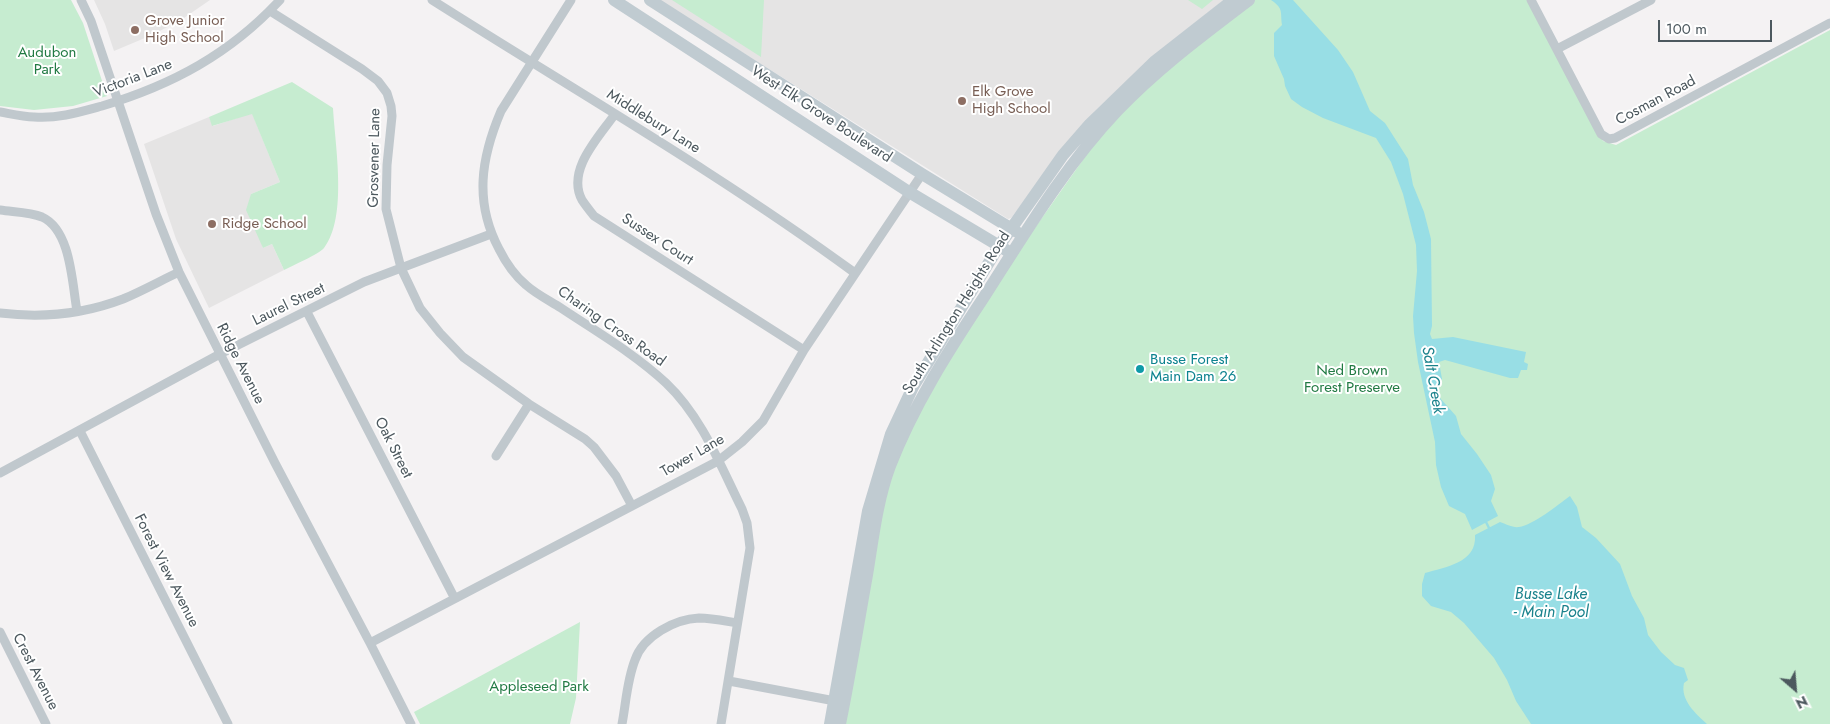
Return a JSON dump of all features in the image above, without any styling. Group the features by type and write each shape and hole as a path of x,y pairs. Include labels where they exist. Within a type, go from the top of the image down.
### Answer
{"main road":[{"name":"West Elk Grove Boulevard","path":"614,0 909,192 1013,253"},
{"name":"West Elk Grove Boulevard","path":"650,0 922,174 1024,236"},
{"name":"South Arlington Heights Road","path":"830,724 868,510 891,434 913,387 1011,228 1063,155 1090,124 1154,62 1232,0"},
{"name":"South Arlington Heights Road","path":"840,724 883,489 890,466 926,391 967,322 1024,236 1072,167 1118,110 1161,68 1248,0"}],"street":[{"name":"Ridge Avenue","path":"81,0 91,21 156,214 179,272 275,464 411,724"},
{"name":"Victoria Lane","path":"0,112 35,118 74,114 118,101 168,82 191,71 229,47 244,36 280,0"},
{"name":"Middlebury Lane","path":"432,0 798,231 855,273"},
{"name":"Charing Cross Road","path":"571,0 502,111 494,128 484,165 482,197 491,234 509,268 526,286 640,361 667,384 692,413 742,510 749,532 750,548 722,724"},
{"name":"Cosman Road","path":"1531,0 1601,134 1609,139 1615,138 1830,22"},
{"path":"1557,49 1651,0"},
{"name":"Grosvener Lane","path":"270,11 362,69 378,81 387,93 392,116 387,165 386,208 401,268 420,308 463,357 594,447 616,476 632,506"},
{"name":"Sussex Court","path":"615,114 582,163 578,181 582,199 594,216 804,350"},
{"name":"Tower Lane","path":"370,643 454,597 718,461 742,442 763,421 804,350 922,174"},
{"path":"0,210 41,216 58,229 65,245 76,311"},
{"name":"Laurel Street","path":"0,473 220,354 364,282 491,234"},
{"path":"0,312 44,315 98,307 123,299 179,272"},
{"name":"Oak Street","path":"307,312 454,597"},
{"path":"496,456 529,404"},
{"name":"Forest View Avenue","path":"80,431 228,724"},
{"path":"622,724 632,667 638,653 648,641 664,630 688,620 708,618 737,623"},
{"name":"Crest Avenue","path":"0,632 46,724"},
{"path":"729,681 835,701"}],"shaded area":[{"name":"Grove Junior High School","path":"94,0 210,0 181,20 114,51"},
{"name":"Elk Grove High School","path":"659,0 1224,0 1156,54 1096,110 1011,218 1008,219"},
{"name":"Ridge School","path":"252,113 280,182 251,194 263,248 272,244 284,270 209,308 176,239 144,144 209,117 213,126"}],"green space":[{"name":"Audubon Park","path":"0,0 71,0 83,23 107,96 73,106 34,110 0,106"},
{"path":"672,0 764,0 761,57"},
{"path":"1188,0 1213,0 1202,9"},
{"name":"Ned Brown Forest Preserve","path":"1249,0 1531,0 1603,141 1616,145 1830,30 1830,724 840,724 891,464 965,327 1118,110"},
{"path":"292,82 333,108 338,200 336,218 331,235 324,248 311,257 284,270 272,244 263,248 246,210 251,194 280,182 252,114 212,126 209,117"},
{"name":"Appleseed Park","path":"580,622 576,698 570,724 420,724 414,712"}],"water":[{"path":"1271,0 1293,0 1338,50 1353,72 1370,111 1385,123 1408,159 1413,185 1424,212 1431,239 1432,326 1430,334 1432,339 1453,337 1526,352 1524,362 1528,364 1527,370 1521,370 1518,378 1510,378 1445,360 1439,362 1442,379 1437,385 1440,398 1456,416 1461,434 1491,475 1495,489 1491,501 1498,516 1472,530 1465,514 1449,506 1441,487 1436,465 1435,442 1418,362 1414,333 1413,316 1417,271 1416,245 1403,194 1391,162 1376,138 1323,118 1291,99 1274,56 1274,33 1282,25 1280,8"},
{"name":"Busse Lake - Main Pool","path":"1570,496 1577,507 1582,527 1596,538 1620,564 1632,596 1644,618 1648,635 1661,652 1675,665 1684,668 1688,680 1684,683 1684,695 1690,706 1707,724 1531,724 1516,701 1507,680 1494,658 1464,623 1451,612 1431,606 1422,596 1422,584 1425,573 1450,566 1465,558 1471,552 1475,535 1500,522 1514,527 1531,523"}],"waterway":[{"name":"Salt Creek","path":"1485,520 1490,530"}],"place":[{"name":"Grove Junior High School","path":"135,30"},
{"name":"Elk Grove High School","path":"962,101"},
{"name":"Ridge School","path":"212,224"},
{"name":"Busse Forest Main Dam 26","path":"1140,369"}]}
